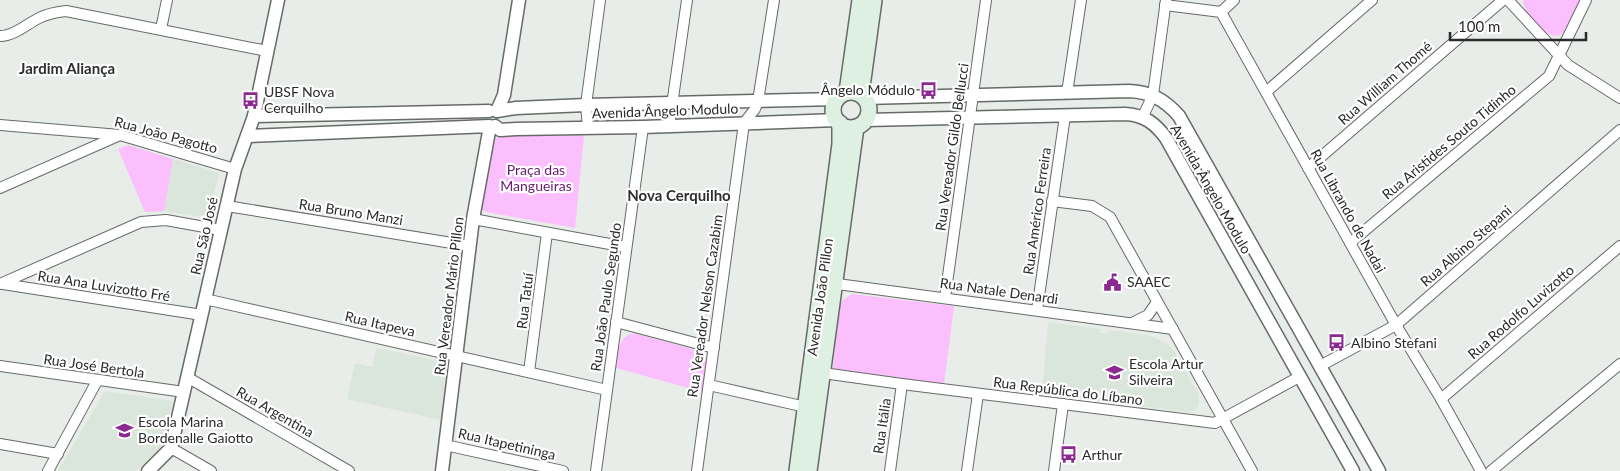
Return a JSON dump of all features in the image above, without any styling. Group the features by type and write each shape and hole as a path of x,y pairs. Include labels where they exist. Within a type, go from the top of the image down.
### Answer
{"main road":[{"path":"853,96 860,0"},
{"path":"853,96 869,111 861,124 847,127 838,122 834,107 853,96 874,0"},
{"name":"Avenida João Pillon","path":"796,471 822,373 840,144 838,122"},
{"name":"Avenida João Pillon","path":"810,471 812,408 828,282 861,124"}],"street":[{"path":"161,29 167,0"},
{"name":"Rua São José","path":"171,448 235,168 255,110 278,0"},
{"path":"493,111 504,95 519,0"},
{"path":"588,128 586,106 600,0"},
{"path":"669,126 687,0"},
{"name":"Rua Vereador Nelson Cazabim","path":"697,471 744,123 755,109 758,101 774,0"},
{"name":"Rua Vereador Gildo Bellucci","path":"945,298 986,0"},
{"path":"1067,93 1080,0"},
{"path":"861,124 969,118 1126,114 1143,116 1153,95 1166,2 1221,12 1234,0"},
{"path":"1266,92 1372,0"},
{"name":"Rua William Thomé","path":"1308,168 1503,0"},
{"path":"1508,0 1568,65 1620,98"},
{"name":"Rua Aristides Souto Tidinho","path":"1350,243 1549,76 1586,0"},
{"path":"0,36 10,35 41,17 54,12 66,11 267,51"},
{"name":"Rua Librando de Nadai","path":"1221,12 1396,325 1441,399 1481,471"},
{"name":"Avenida Ângelo Modulo","path":"255,110 280,115 493,111 516,108 758,101 853,96 1130,91 1153,95 1165,102 1179,116 1379,471"},
{"name":"Rua Vereador Mário Pillon","path":"442,471 470,246 492,126 485,119 486,114 493,111"},
{"name":"Rua Américo Ferreira","path":"1037,310 1065,116"},
{"name":"Avenida Ângelo Modulo","path":"1143,116 1155,124 1166,138 1353,471"},
{"name":"Avenida Ângelo Modulo","path":"247,136 492,126 500,130 838,122"},
{"name":"Rua João Pagotto","path":"0,125 120,135 235,168"},
{"name":"Rua João Paulo Segundo","path":"596,471 643,127"},
{"name":"Rua Albino Stepani","path":"1320,366 1396,325 1620,130"},
{"path":"0,188 120,135"},
{"path":"1052,201 1092,206 1110,217 1252,471"},
{"name":"Rua Bruno Manzi","path":"227,206 470,246"},
{"path":"474,219 626,247"},
{"path":"1,284 141,222 166,220 221,230"},
{"name":"Rua Tatuí","path":"529,372 547,233"},
{"name":"Rua Rodolfo Luvizotto","path":"1441,399 1620,246"},
{"name":"Rua Natale Denardi","path":"828,282 1173,329"},
{"name":"Rua Ana Luvizotto Fré","path":"1,284 202,315"},
{"name":"Rua Itapeva","path":"205,299 607,390"},
{"path":"1131,324 1148,315 1157,302"},
{"path":"616,322 714,348"},
{"path":"1284,348 1303,337"},
{"path":"1491,471 1620,364"},
{"name":"Rua José Bertola","path":"0,366 184,392"},
{"name":"Rua República do Líbano","path":"822,373 1215,424 1299,377"},
{"name":"Rua Argentina","path":"187,377 349,471"},
{"path":"48,471 98,381"},
{"name":"Rua Itália","path":"890,471 902,384"},
{"path":"709,385 812,408"},
{"path":"1314,402 1334,391"},
{"path":"967,471 978,394"},
{"path":"1056,470 1063,404"},
{"path":"0,444 58,454"},
{"name":"Rua Itapetininga","path":"445,444 563,471"},
{"path":"148,471 171,448 211,471"}],"shaded area":[{"path":"173,159 219,173 208,218 164,211"},
{"name":"Escola Artur Silveira","path":"1048,322 1100,329 1101,333 1106,333 1110,330 1152,336 1167,344 1174,351 1199,395 1199,405 1193,411 1187,412 1042,393"},
{"path":"377,348 443,362 446,367 441,420 347,399 355,363 372,367"},
{"name":"Escola Marina Bordenalle Gaiotto","path":"105,391 173,401 164,442 159,450 135,471 58,471"}],"green space":[{"path":"1523,0 1580,0 1566,29 1560,35 1554,36 1542,30 1536,24 1527,11"},
{"name":"Praça das Mangueiras","path":"584,135 575,228 482,210 481,205 492,140 502,136"},
{"path":"128,145 173,159 164,211 145,212 118,149"},
{"path":"852,294 954,306 944,384 833,369 838,308 843,300"},
{"path":"634,333 696,350 701,354 705,358 707,368 703,392 616,368 621,342 628,335"}],"place":[{"name":"Ângelo Módulo","path":"929,90"},
{"name":"UBSF Nova Cerquilho","path":"250,100"},
{"name":"SAAEC","path":"1113,282"},
{"name":"Albino Stefani","path":"1337,343"},
{"name":"Escola Artur Silveira","path":"1115,372"},
{"name":"Escola Marina Bordenalle Gaiotto","path":"124,430"},
{"name":"Arthur","path":"1068,455"}],"district":[{"name":"Jardim Aliança","path":"67,69"},
{"name":"Nova Cerquilho","path":"679,196"}]}
